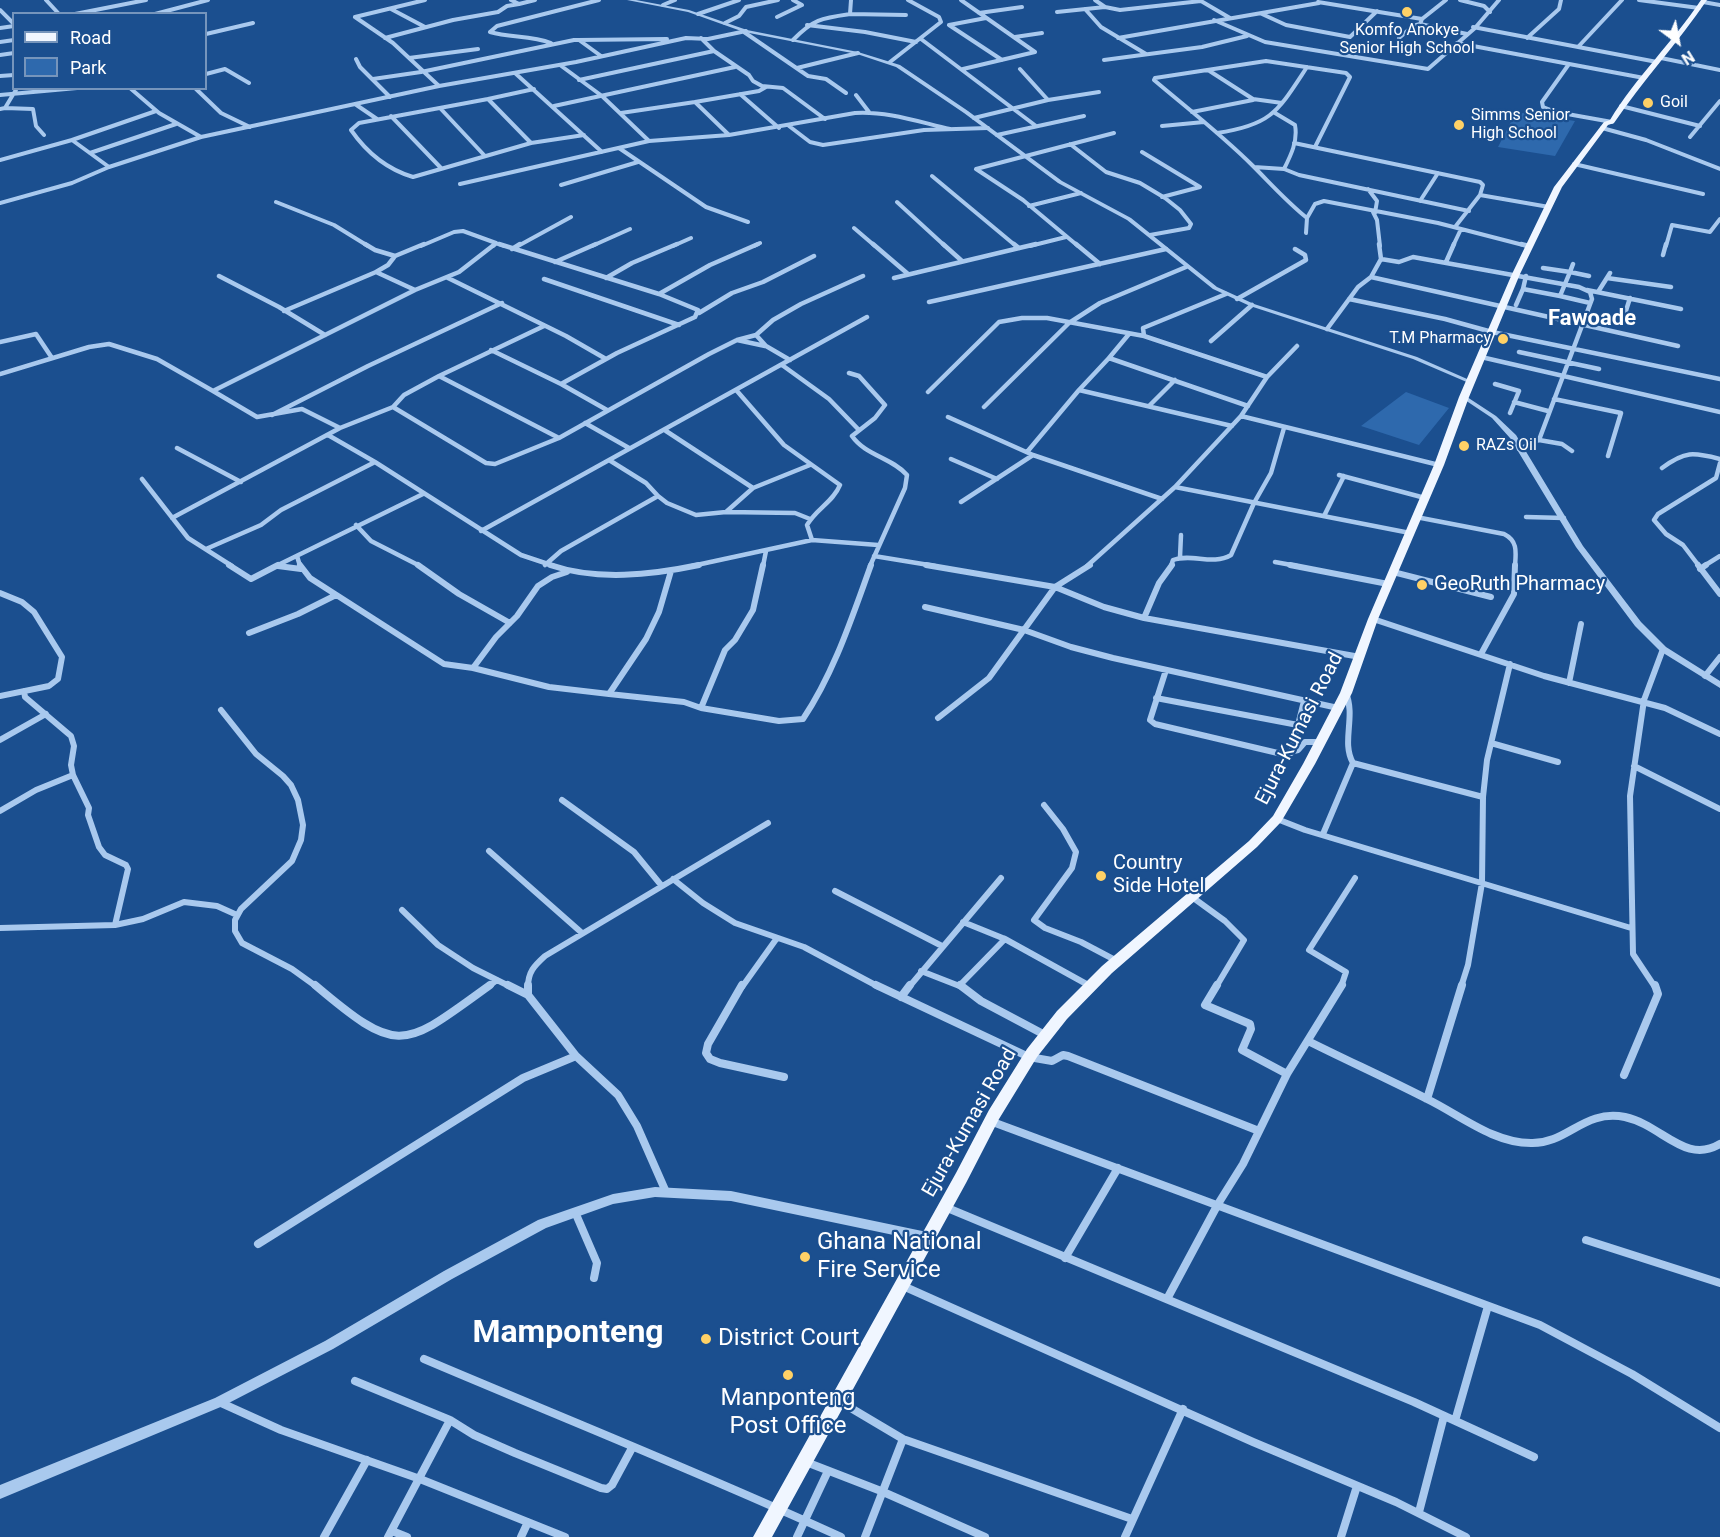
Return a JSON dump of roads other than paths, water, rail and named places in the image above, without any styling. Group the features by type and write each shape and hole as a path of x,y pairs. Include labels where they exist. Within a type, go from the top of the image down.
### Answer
{"main road":[{"name":"Ejura-Kumasi Road","path":"762,1537 902,1286 989,1121 1029,1058 1046,1035 1090,986 1253,844 1277,819 1346,693 1373,619 1439,465 1464,397 1502,308 1521,274 1529,246 1558,187 1702,3"}],"street":[{"path":"46,0 57,12"},
{"path":"85,12 147,0"},
{"path":"163,12 208,0"},
{"path":"425,0 355,17 386,38 409,58 412,65 439,86"},
{"path":"511,0 519,4"},
{"path":"386,38 453,20 498,12 507,6 535,0"},
{"path":"553,43 536,37 500,35 489,30 599,0"},
{"path":"629,0 663,5 725,23 745,32 808,76 826,79 846,93"},
{"path":"663,5 675,0"},
{"path":"698,14 739,0"},
{"path":"725,23 739,16 746,7 778,0"},
{"path":"777,17 801,7 801,4 793,0"},
{"path":"850,14 851,0"},
{"path":"908,0 919,3 939,17 939,24"},
{"path":"919,3 923,0"},
{"path":"961,0 1035,52 963,69"},
{"path":"1095,0 1105,7"},
{"path":"1166,0 1172,3"},
{"path":"1057,12 1105,7 1126,10 1208,0"},
{"path":"1312,0 1319,3"},
{"path":"1344,0 1346,6"},
{"path":"1420,24 1422,19 1446,0"},
{"path":"1460,0 1484,6 1490,12"},
{"path":"1214,20 1265,42 1421,70 1428,69 1457,44 1499,0"},
{"path":"1527,38 1559,9 1561,0"},
{"path":"1578,47 1622,0"},
{"path":"1639,0 1720,4"},
{"path":"1201,1 1230,18"},
{"path":"1118,38 1319,3 1422,19"},
{"path":"978,13 1022,7"},
{"path":"391,9 425,27"},
{"path":"1085,9 1101,27 1147,55"},
{"path":"1262,13 1286,26 1350,37 1377,11"},
{"path":"1,12 12,23"},
{"path":"793,40 807,25 830,17 881,13 906,15"},
{"path":"890,62 939,24 949,25 987,18"},
{"path":"207,34 253,23"},
{"path":"1399,38 1413,26 1420,24 1467,34"},
{"path":"807,25 865,32 916,42"},
{"path":"949,25 1002,60"},
{"path":"1473,27 1720,70"},
{"path":"373,79 421,72 553,43 577,40 718,38 745,32 858,53 890,62 974,118 1060,182 1121,214 1150,235 1186,267 1226,294 1252,305 1415,358 1471,382"},
{"path":"1015,38 1042,33"},
{"path":"1104,60 1202,47 1247,36"},
{"path":"701,38 755,83 788,90 825,119"},
{"path":"0,202 72,183 110,166 201,137 439,86 560,65 679,39"},
{"path":"921,39 1036,126"},
{"path":"577,40 601,56"},
{"path":"1457,44 1644,78"},
{"path":"409,58 478,49"},
{"path":"579,80 714,51"},
{"path":"797,68 858,53"},
{"path":"356,59 390,97"},
{"path":"1306,234 1307,218 1283,199 1254,167 1217,133 1154,80 1162,76 1266,61 1339,72 1350,76 1315,147"},
{"path":"1569,64 1542,102 1543,106 1556,112 1607,125 1720,170"},
{"path":"560,65 602,96 649,141"},
{"path":"554,106 735,67"},
{"path":"1217,133 1258,126 1267,122 1306,67"},
{"path":"207,74 225,69 249,83"},
{"path":"1020,69 1048,100"},
{"path":"1208,70 1253,99"},
{"path":"515,73 602,152"},
{"path":"621,113 759,91 766,87"},
{"path":"534,89 377,119 354,125 351,130 384,165 413,177 531,143 584,135"},
{"path":"3,108 16,90"},
{"path":"0,95 58,90"},
{"path":"131,90 156,111 201,137"},
{"path":"197,90 221,113 250,127"},
{"path":"974,118 1048,100 1099,92"},
{"path":"740,94 778,128"},
{"path":"856,95 869,112"},
{"path":"488,99 531,143"},
{"path":"1192,112 1253,99 1282,103"},
{"path":"1690,137 1720,101"},
{"path":"695,102 729,135"},
{"path":"356,104 377,119"},
{"path":"1621,106 1700,126"},
{"path":"3,108 33,109 35,125 44,135"},
{"path":"440,108 484,155"},
{"path":"0,160 72,140 156,111"},
{"path":"460,184 649,141 729,135 869,112 926,122 950,129"},
{"path":"1275,113 1295,125 1294,143 1284,169"},
{"path":"391,116 441,168"},
{"path":"996,135 1084,116"},
{"path":"1162,126 1204,122"},
{"path":"90,153 176,124"},
{"path":"789,126 810,142 824,145 924,130 988,128"},
{"path":"1100,264 1029,206 976,169 1114,132"},
{"path":"72,140 110,166"},
{"path":"1294,143 1480,182 1483,185 1480,195 1455,227"},
{"path":"1069,144 1087,154 1108,173 1134,180 1162,197 1187,217 1192,226 1183,230 1150,235"},
{"path":"619,148 706,207 748,222"},
{"path":"1142,152 1200,187 1162,197"},
{"path":"561,185 638,162"},
{"path":"1574,164 1703,194"},
{"path":"1254,167 1284,169 1299,175 1469,211"},
{"path":"1420,201 1438,173"},
{"path":"932,176 1019,248"},
{"path":"1327,329 1358,287 1371,277 1381,259 1377,220 1374,213 1377,201 1367,188"},
{"path":"1029,206 1081,193"},
{"path":"1480,195 1549,207"},
{"path":"1307,218 1315,204 1324,201 1374,213 1455,227 1529,246"},
{"path":"276,202 334,225 375,250 395,256"},
{"path":"897,202 962,261"},
{"path":"512,249 571,217"},
{"path":"1663,255 1672,225 1710,232 1720,219"},
{"path":"854,228 909,274"},
{"path":"554,262 630,229"},
{"path":"1446,262 1461,229"},
{"path":"284,311 376,272 388,265 395,256 463,231 512,249 659,294 696,308 699,313"},
{"path":"894,278 1066,237"},
{"path":"606,278 632,263 691,238"},
{"path":"213,392 415,290 448,278 496,243"},
{"path":"659,294 710,265 760,243"},
{"path":"929,302 1166,249"},
{"path":"1237,298 1306,260 1305,255 1295,249"},
{"path":"561,384 606,359 679,325 732,292 763,282 814,256"},
{"path":"1381,259 1400,262 1413,257 1521,274 1681,309"},
{"path":"1560,297 1573,264"},
{"path":"984,407 1069,323 1100,303 1186,267"},
{"path":"1543,268 1589,276"},
{"path":"376,272 415,290"},
{"path":"1516,304 1523,289 1521,274"},
{"path":"219,276 325,335"},
{"path":"393,407 491,464 559,438 737,340 756,335 773,320 801,304 863,276"},
{"path":"1598,292 1609,276 1671,287"},
{"path":"1371,277 1678,346"},
{"path":"448,278 502,303 606,359"},
{"path":"544,279 679,325"},
{"path":"1523,289 1590,303"},
{"path":"1539,440 1592,299 1587,289"},
{"path":"1144,336 1143,328 1226,294"},
{"path":"1623,320 1630,298"},
{"path":"1349,299 1574,350 1720,379"},
{"path":"272,416 369,366 502,303"},
{"path":"1211,341 1252,305"},
{"path":"480,531 629,448 666,431 790,360 836,337 867,317"},
{"path":"928,392 999,322 1022,318 1047,318 1144,336 1267,378"},
{"path":"172,518 340,428 393,407 404,395 439,376 544,326"},
{"path":"0,342 36,334 52,358"},
{"path":"961,501 997,479 1030,453 1067,401 1129,334"},
{"path":"756,335 766,346 790,360"},
{"path":"737,340 766,346"},
{"path":"0,374 89,347 113,345 157,359 257,417 302,409 340,428"},
{"path":"938,718 989,678 1055,587 1091,564 1175,487 1241,416 1267,378 1297,346"},
{"path":"491,350 561,384 607,410"},
{"path":"1519,351 1599,369"},
{"path":"1481,357 1720,412"},
{"path":"1109,358 1248,406"},
{"path":"782,365 829,399 858,429"},
{"path":"277,566 301,568 336,595 444,664 473,668 549,687 684,702 701,708 779,721 798,721 806,717 851,620 878,545 905,488 907,475 895,464 868,452 853,440 852,436 858,429 880,416 885,405 858,376 849,373"},
{"path":"439,376 559,438"},
{"path":"1149,406 1176,380"},
{"path":"1495,384 1518,391 1510,413"},
{"path":"1079,390 1232,426"},
{"path":"737,391 784,445 840,485 832,499 810,519 807,525 812,540"},
{"path":"1464,397 1494,417 1519,449 1581,547 1626,609 1663,649 1720,685"},
{"path":"1554,399 1621,413 1608,456"},
{"path":"1514,402 1548,411"},
{"path":"1241,416 1439,465"},
{"path":"948,417 1030,453 1162,499"},
{"path":"585,423 629,448"},
{"path":"1144,618 1173,560 1180,557 1216,561 1226,558 1234,550 1270,473 1284,428"},
{"path":"666,431 753,488"},
{"path":"328,435 375,462 521,555 571,572 613,575 671,571 812,540 878,545"},
{"path":"1519,449 1539,440 1562,444 1572,451"},
{"path":"177,448 241,482"},
{"path":"1662,468 1682,453 1694,453 1720,459"},
{"path":"951,459 997,479"},
{"path":"609,460 646,483 667,503 696,515 795,513 810,519"},
{"path":"206,549 261,525 281,510 375,462"},
{"path":"1720,463 1716,478 1658,514 1654,520 1666,534 1683,545 1720,594"},
{"path":"726,513 753,488 810,465"},
{"path":"1324,516 1342,476 1425,498"},
{"path":"142,479 188,538 251,579 356,525 423,494"},
{"path":"1175,487 1410,533"},
{"path":"545,565 561,551 658,496"},
{"path":"1416,517 1504,534 1512,538 1516,546 1514,594 1481,654"},
{"path":"1526,517 1564,518"},
{"path":"356,525 371,541 411,560 462,596 510,623"},
{"path":"1180,557 1181,535"},
{"path":"701,708 725,650 735,640 753,610 766,551"},
{"path":"874,555 1055,587 1104,607 1144,618 1360,657"},
{"path":"297,556 301,568"},
{"path":"1700,569 1720,556"},
{"path":"1275,562 1388,584"},
{"path":"609,694 646,639 659,612 671,571"},
{"path":"473,668 544,581 571,572"},
{"path":"1393,572 1491,597"},
{"path":"0,593 28,606 42,623 62,657 54,683 0,696"},
{"path":"249,633 298,615 336,595"},
{"path":"926,607 1024,630 1071,646 1166,670 1338,708"},
{"path":"1373,619 1569,683 1644,700 1679,711 1720,734"},
{"path":"1569,683 1581,624"},
{"path":"1624,1075 1658,994 1653,981 1633,954 1630,796 1644,700 1663,649"},
{"path":"1705,676 1720,657"},
{"path":"1427,1099 1468,965 1482,883 1483,797 1491,743 1510,664"},
{"path":"1166,670 1150,720 1155,724 1282,754 1292,753 1305,742 1320,742"},
{"path":"24,691 25,697 71,736 74,746 71,765 73,775 89,808 88,815 102,852 126,865 128,869 115,925"},
{"path":"1346,693 1351,708 1348,749 1349,758 1353,763 1483,797"},
{"path":"1156,698 1298,725"},
{"path":"1292,753 1304,701"},
{"path":"222,710 261,760 287,779 297,801 304,826 292,861 272,883 244,905 237,915 233,924 236,936 242,943 299,973 353,1016 378,1032 391,1036 408,1037 417,1034 497,980"},
{"path":"0,740 46,714"},
{"path":"1491,743 1558,762"},
{"path":"1323,834 1353,763"},
{"path":"1634,766 1720,808"},
{"path":"0,811 36,790 73,775"},
{"path":"562,800 634,852 661,885"},
{"path":"1044,805 1063,829 1076,852 1072,868 1034,920 1045,928 1081,942 1118,961"},
{"path":"1277,819 1631,928"},
{"path":"528,995 526,985 532,968 545,956 768,823"},
{"path":"489,851 582,933"},
{"path":"902,997 921,971 1001,878"},
{"path":"1167,1299 1218,1204 1243,1164 1287,1074 1344,982 1346,972 1309,950 1355,878"},
{"path":"673,879 723,917 804,947 1029,1058 1052,1061 1063,1055 1068,1056 1259,1131"},
{"path":"835,891 942,946"},
{"path":"1192,897 1225,921 1245,940 1205,1005 1250,1024 1251,1029 1242,1050 1287,1074"},
{"path":"0,928 115,925 142,919 184,902 217,906 237,915"},
{"path":"402,910 438,945 473,968 528,995 576,1056 618,1095 638,1126 666,1192"},
{"path":"963,922 1005,939 1090,986"},
{"path":"777,938 745,981 708,1044 706,1053 711,1059 720,1063 784,1077"},
{"path":"960,985 1005,939"},
{"path":"921,971 960,985 981,1001 1046,1035"},
{"path":"1308,1041 1488,1131 1524,1144 1554,1139 1601,1115 1641,1121 1682,1146 1700,1153 1711,1152 1720,1144"},
{"path":"258,1244 523,1078 576,1056"},
{"path":"989,1121 1540,1325 1594,1351 1664,1391 1720,1428"},
{"path":"1065,1258 1118,1168"},
{"path":"0,1492 219,1402 329,1345 448,1275 542,1224 613,1199 655,1192 731,1196 927,1237"},
{"path":"944,1207 1444,1416 1534,1457"},
{"path":"575,1211 597,1263 594,1278"},
{"path":"1586,1240 1720,1283"},
{"path":"902,1286 1253,1442 1419,1512 1466,1537"},
{"path":"1455,1421 1488,1306"},
{"path":"424,1359 632,1448 737,1489 842,1537"},
{"path":"355,1381 450,1420 484,1440 608,1489 632,1448"},
{"path":"839,1401 903,1439 1132,1519"},
{"path":"219,1402 281,1430 420,1479 565,1537"},
{"path":"1125,1537 1183,1409"},
{"path":"1419,1512 1444,1416"},
{"path":"407,1537 390,1534 450,1420"},
{"path":"865,1537 903,1439"},
{"path":"324,1537 367,1460"},
{"path":"803,1461 881,1491 982,1536"},
{"path":"797,1537 828,1471"},
{"path":"1341,1537 1357,1486"},
{"path":"521,1537 528,1522"}],"place":[{"name":"Komfo Anokye Senior High School","path":"1407,12"},
{"name":"Goil","path":"1648,103"},
{"name":"Simms Senior High School","path":"1459,125"},
{"name":"T.M Pharmacy","path":"1503,339"},
{"name":"RAZs Oil","path":"1464,446"},
{"name":"GeoRuth Pharmacy","path":"1422,585"},
{"name":"Country Side Hotel","path":"1101,876"},
{"name":"Ghana National Fire Service","path":"805,1257"},
{"name":"District Court","path":"706,1339"},
{"name":"Manponteng Post Office","path":"788,1375"}],"district":[{"name":"Fawoade","path":"1592,319"},
{"name":"Mamponteng","path":"568,1334"}]}
